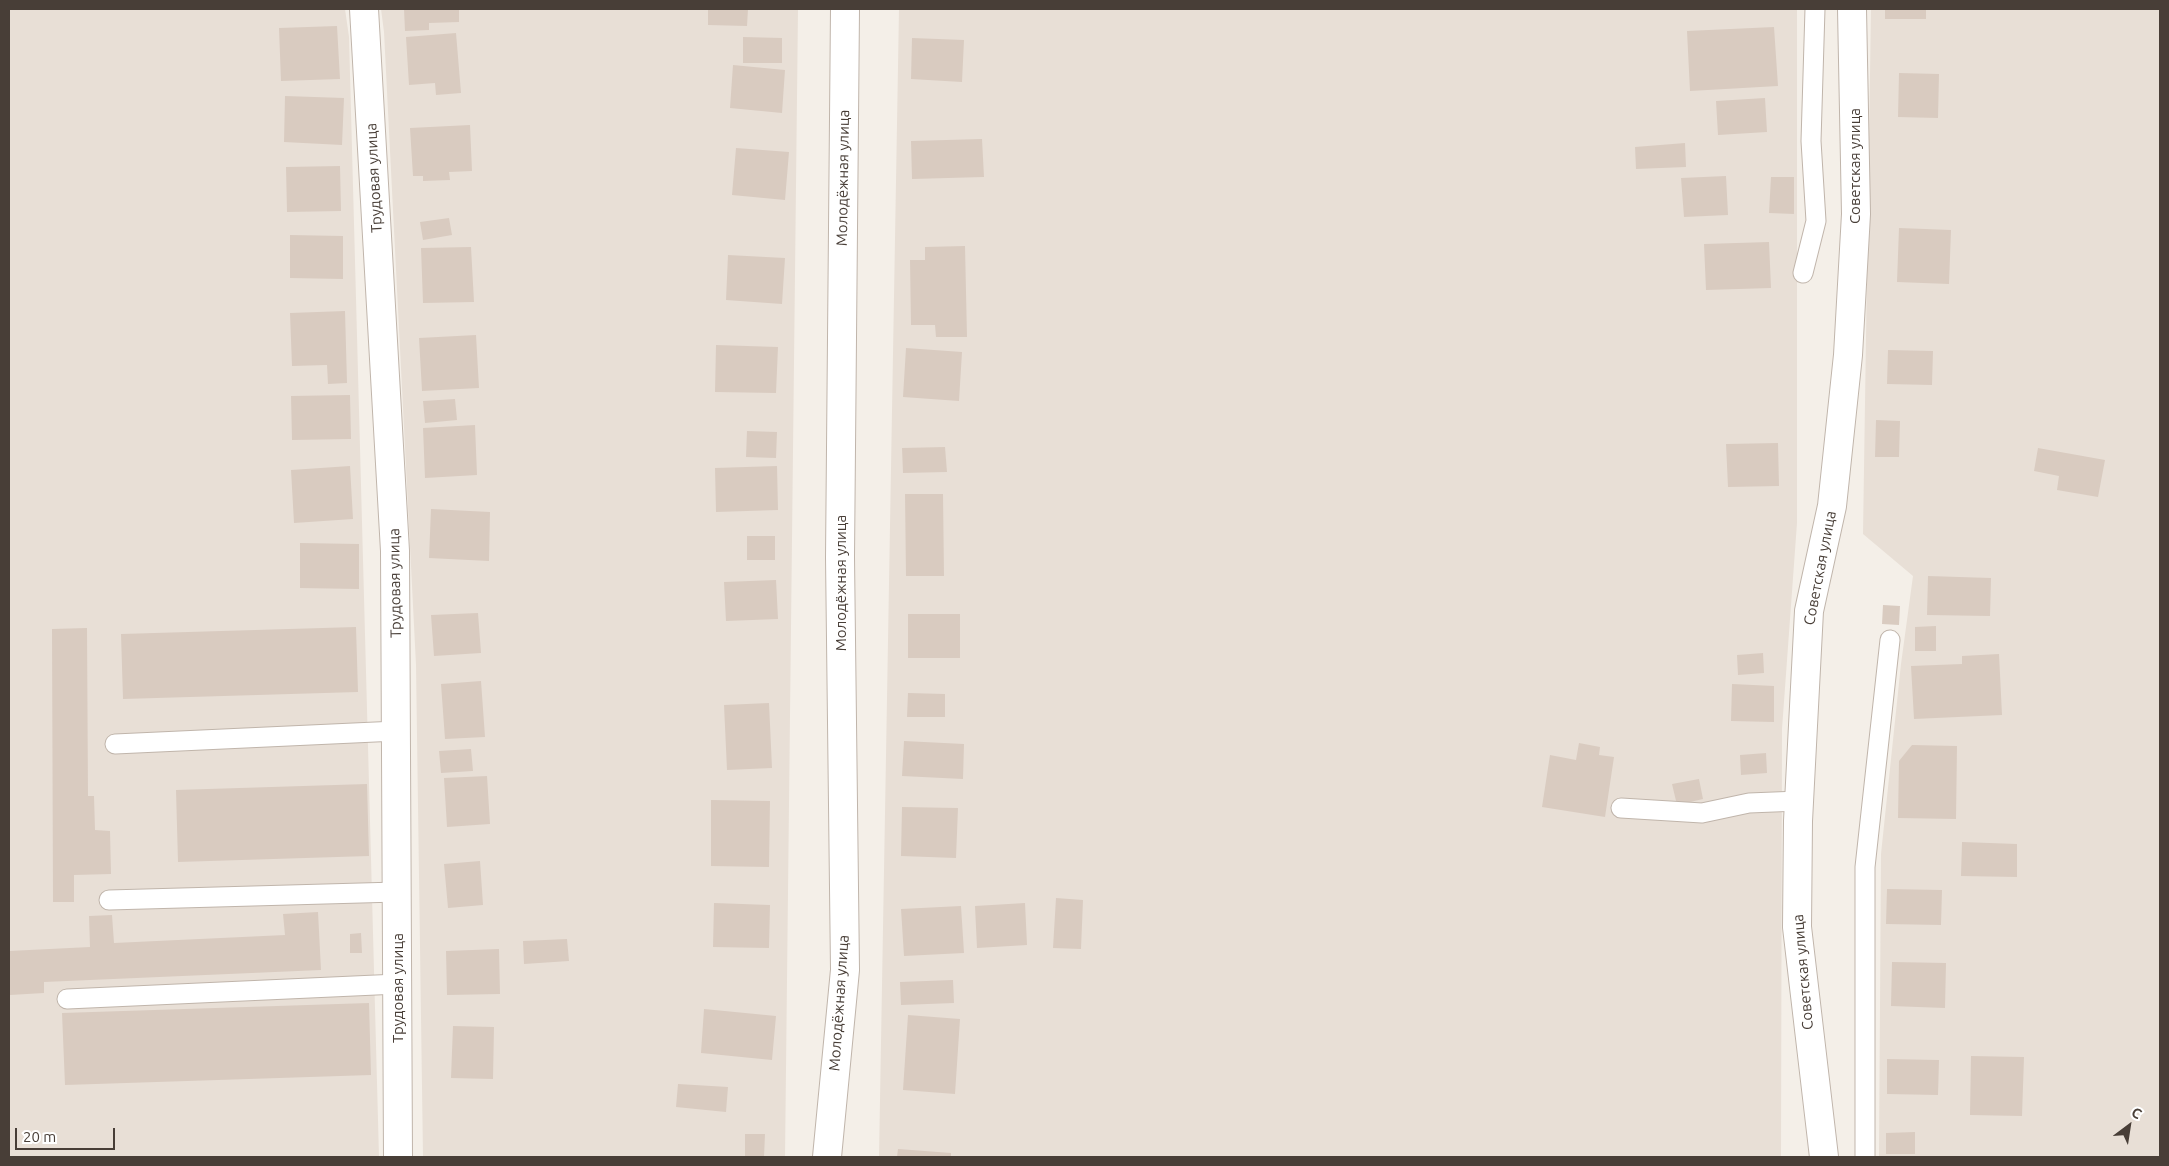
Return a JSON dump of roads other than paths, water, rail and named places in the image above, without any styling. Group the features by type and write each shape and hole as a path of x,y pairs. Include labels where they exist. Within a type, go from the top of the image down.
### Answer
{"street":[{"name":"Трудовая улица","path":"364,9 395,551 398,1157"},
{"name":"Молодёжная улица","path":"827,1157 845,970 840,547 845,9"},
{"name":"Советская улица","path":"1824,1157 1797,927 1799,801 1809,611 1832,506 1848,355 1856,214 1852,9"}],"lane":[{"path":"1803,273 1816,221 1811,141 1815,9"},
{"path":"1865,1157 1865,867 1890,640"},
{"path":"115,744 397,731"},
{"path":"1621,808 1702,813 1749,803 1799,801"},
{"path":"108,900 398,892"},
{"path":"67,999 398,984"}]}
